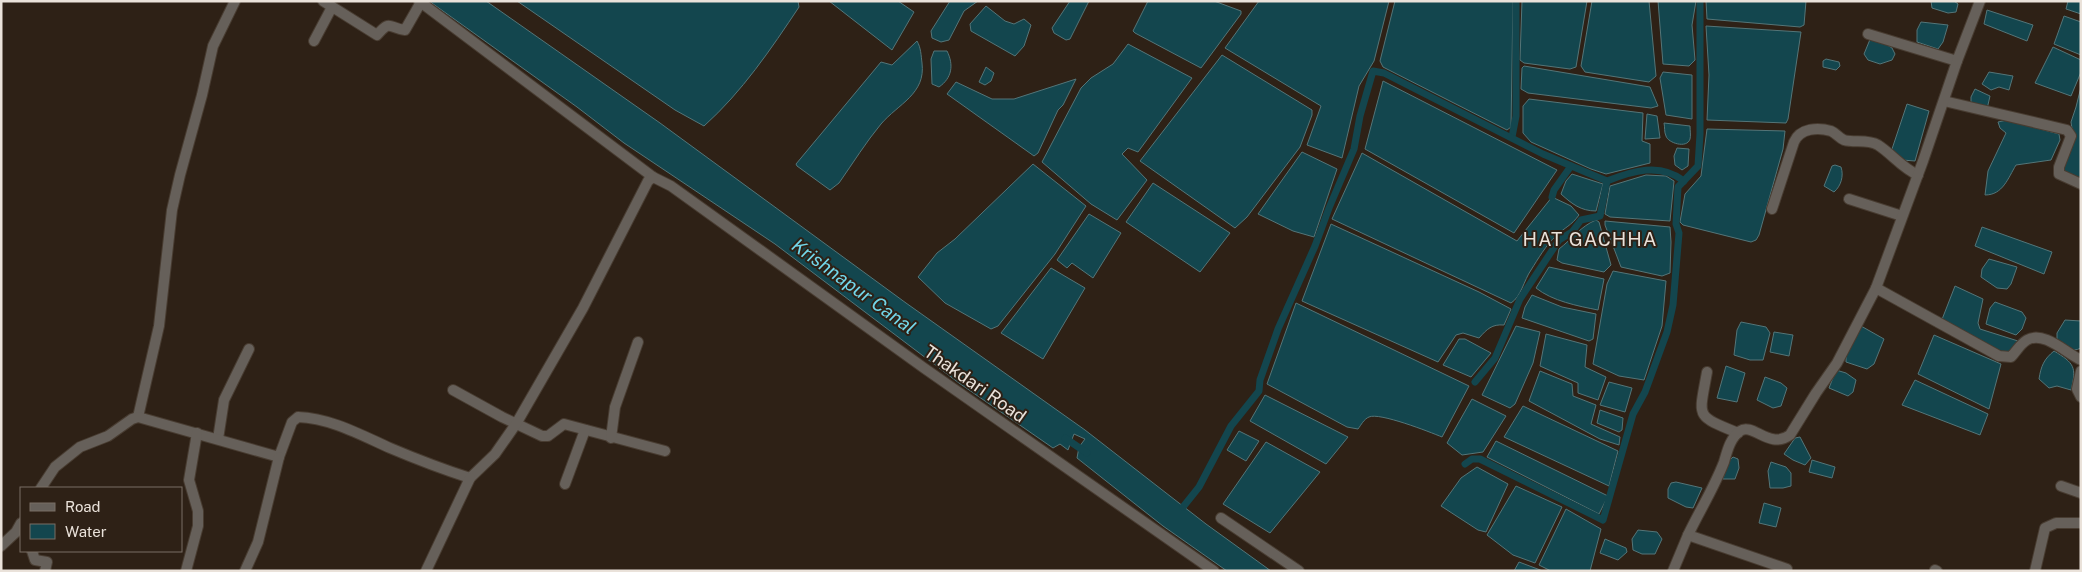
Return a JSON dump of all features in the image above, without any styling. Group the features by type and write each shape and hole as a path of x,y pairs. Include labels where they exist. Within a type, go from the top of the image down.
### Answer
{"street":[{"path":"138,417 159,326 172,210 180,175 202,95 212,46 234,1"},
{"path":"323,1 377,35 386,25 404,30 420,2"},
{"path":"1673,571 1688,535 1715,487 1729,447 1738,433 1747,429 1776,440 1784,439 1790,435 1816,392 1837,363 1876,288 1980,1"},
{"name":"Thakdari Road","path":"420,2 652,177 671,186 924,368 1214,571"},
{"path":"314,41 332,7"},
{"path":"1868,34 1957,62"},
{"path":"1944,101 2067,130 2071,136 2059,167 2059,174 2081,184"},
{"path":"1772,209 1796,135 1804,130 1823,130 1834,133 1842,139 1874,143 1908,170 1918,175"},
{"path":"426,571 470,478 495,454 516,424 583,308 648,181 652,177"},
{"path":"1849,198 1902,216"},
{"path":"1876,288 1999,356 2011,357 2026,341 2036,338 2059,346 2081,360"},
{"path":"611,438 615,407 638,342"},
{"path":"218,439 224,400 249,350"},
{"path":"2081,371 2077,389 2081,397"},
{"path":"1707,372 1701,407 1703,415 1709,421 1738,433"},
{"path":"453,390 542,436 548,436 564,424 665,451"},
{"path":"42,487 55,467 80,447 108,436 132,418 138,417 279,457"},
{"path":"245,571 258,542 279,457 292,422 298,417 306,417 354,432 412,458 470,478"},
{"path":"565,484 585,430"},
{"path":"186,571 198,526 198,510 190,480 197,433"},
{"path":"2061,486 2081,493"},
{"path":"1221,518 1299,571"},
{"path":"2035,571 2046,528 2056,523 2081,523"},
{"path":"1,546 19,531"},
{"path":"1688,535 1787,569"},
{"path":"32,552 35,560 47,562 46,571"}],"water":[{"path":"429,1 486,1 660,123 906,303 1085,430 1206,524 1271,571 1227,571 1163,526 1077,458 1079,447 1085,439 1074,434 1068,450 1060,444 1053,448 959,383 775,244 624,143"},
{"path":"517,1 798,1 799,7 767,54 731,99 704,126 675,110"},
{"path":"829,1 898,1 914,12 892,50"},
{"path":"950,1 978,1 964,11 949,40 941,42 932,38 931,31"},
{"path":"1070,1 1089,1 1070,39 1066,40 1054,33 1052,28"},
{"path":"1148,1 1214,1 1241,11 1241,14 1201,68 1133,31"},
{"path":"1259,1 1389,1 1374,61 1359,86 1342,158 1307,145 1321,106 1225,48"},
{"path":"1395,1 1513,1 1511,127 1507,130 1383,67 1380,61"},
{"path":"1522,1 1587,1 1576,67 1570,69 1524,63 1520,60"},
{"path":"1592,1 1649,1 1656,76 1649,82 1585,72 1581,66"},
{"path":"1658,1 1696,1 1692,25 1695,60 1689,66 1663,64"},
{"path":"1706,1 1806,1 1804,25 1800,27 1707,19"},
{"path":"1931,1 1954,1 1958,4 1956,12 1948,13 1932,8"},
{"path":"2068,1 2081,1 2081,14 2066,9"},
{"path":"986,6 1005,21 1014,24 1024,19 1031,25 1024,46 1015,56 971,31 970,24"},
{"path":"1987,10 2033,25 2027,41 1984,24"},
{"path":"2064,16 2081,22 2081,55 2054,44"},
{"path":"1921,22 1948,25 1943,42 1938,49 1917,42 1917,30"},
{"path":"1706,26 1801,32 1786,123 1707,120 1709,75"},
{"path":"1871,37 1892,48 1895,54 1892,60 1880,64 1868,60 1864,54"},
{"path":"917,41 922,63 920,83 909,98 881,124 839,183 830,190 797,166 796,164 881,62 892,65"},
{"path":"1128,44 1192,78 1138,152 1128,148 1122,154 1147,180 1117,220 1091,204 1042,162 1081,88 1091,78 1113,64"},
{"path":"2053,47 2081,60 2081,72 2071,96 2035,83"},
{"path":"934,51 947,51 951,61 947,80 939,87 932,84 931,59"},
{"path":"1222,55 1312,110 1312,115 1300,147 1247,217 1235,228 1140,161"},
{"path":"1826,59 1839,62 1840,66 1836,70 1823,67 1823,61"},
{"path":"1524,66 1650,87 1658,106 1651,108 1528,93 1521,89 1522,68"},
{"path":"986,67 994,73 991,81 985,85 979,82"},
{"path":"1663,72 1692,75 1692,119 1666,115 1660,78"},
{"path":"1989,72 2013,76 2009,90 1999,87 1991,90 1982,84"},
{"path":"1076,79 1063,105 1058,110 1038,153 1034,156 947,94 956,82 992,99 1014,99"},
{"path":"1383,81 1557,170 1514,233 1365,149"},
{"path":"2081,87 2081,182 2067,177 2062,169 2073,135 2071,122"},
{"path":"1975,89 1990,96 1987,109 1971,105 1971,97"},
{"path":"1529,99 1643,113 1642,141 1650,144 1650,163 1606,174 1531,142 1523,133 1523,106"},
{"path":"1907,104 1929,111 1915,161 1902,160 1891,152"},
{"path":"1647,114 1657,116 1660,138 1645,139"},
{"path":"2007,120 2059,134 2060,140 2051,160 2016,165 2001,189 1985,195 1988,171 2006,133 2000,128 1998,122"},
{"path":"1664,123 1690,126 1688,142 1678,144 1667,139"},
{"path":"1707,129 1785,131 1783,149 1756,240 1751,242 1683,225 1680,222 1685,194 1701,176"},
{"path":"1677,148 1689,149 1688,166 1682,170 1675,165 1674,156"},
{"path":"1302,152 1337,169 1314,237 1293,231 1258,214"},
{"path":"1362,153 1517,241 1552,197 1571,206 1579,215 1546,248 1517,297 1511,303 1332,219"},
{"path":"1033,164 1086,206 1055,254 998,326 991,329 945,303 918,277 937,253 955,239"},
{"path":"1832,166 1841,167 1842,177 1840,184 1834,192 1824,186"},
{"path":"1572,174 1603,184 1596,211 1586,210 1577,206 1561,194 1566,181"},
{"path":"1646,175 1666,176 1674,181 1670,221 1610,217 1605,214 1610,186"},
{"path":"1153,183 1230,233 1200,272 1126,222"},
{"path":"1089,214 1121,233 1093,278 1072,263 1067,268 1057,260"},
{"path":"1596,220 1599,222 1611,265 1604,272 1562,263 1557,260 1559,249 1581,229"},
{"path":"1605,221 1670,227 1670,273 1662,276 1621,267"},
{"path":"1331,224 1479,292 1511,309 1504,325 1496,325 1490,328 1479,338 1463,333 1456,335 1438,362 1302,301"},
{"path":"1982,227 2052,252 2044,274 1975,246"},
{"path":"1989,259 2017,267 2011,284 2007,289 1997,288 1981,277 1982,269"},
{"path":"1549,267 1604,279 1598,310 1557,300 1536,288"},
{"path":"1051,268 1085,288 1043,359 1001,333"},
{"path":"1613,271 1666,281 1662,326 1644,380 1619,376 1593,364 1607,284"},
{"path":"1955,286 1983,299 1978,323 1980,329 2018,341 2018,346 2008,355 1941,322"},
{"path":"1532,295 1562,307 1596,314 1593,339 1589,341 1522,318 1525,307"},
{"path":"1995,302 2022,312 2026,318 2022,329 2016,335 1986,324 1990,308"},
{"path":"1296,303 1469,386 1442,437 1405,423 1375,416 1366,419 1358,429 1347,427 1267,384"},
{"path":"2065,320 2081,321 2081,348 2071,350 2057,342 2057,333"},
{"path":"1741,322 1766,327 1770,333 1763,360 1750,360 1734,355 1737,330"},
{"path":"1516,326 1540,332 1533,363 1515,404 1510,408 1482,395"},
{"path":"1861,326 1884,339 1874,364 1867,369 1846,362 1846,355"},
{"path":"1774,332 1793,335 1789,356 1770,352"},
{"path":"1546,334 1587,345 1585,367 1606,377 1598,400 1578,393 1578,383 1540,366"},
{"path":"1934,335 2001,364 1989,409 1918,374"},
{"path":"1459,339 1465,339 1491,353 1471,377 1443,365"},
{"path":"2054,351 2066,359 2072,366 2074,376 2071,390 2057,386 2049,388 2039,379 2044,363"},
{"path":"1726,366 1745,373 1737,402 1717,398"},
{"path":"1836,370 1846,373 1856,380 1853,392 1848,396 1829,388"},
{"path":"1540,371 1572,384 1573,396 1596,405 1591,424 1620,437 1619,445 1600,439 1529,401"},
{"path":"1765,377 1781,383 1787,388 1781,406 1773,408 1757,400"},
{"path":"1915,380 1988,414 1980,435 1902,405"},
{"path":"1609,382 1632,388 1625,412 1600,405"},
{"path":"1265,395 1348,437 1326,464 1250,421"},
{"path":"1472,399 1506,416 1483,452 1462,455 1447,443"},
{"path":"1523,406 1618,451 1609,486 1504,437"},
{"path":"1600,410 1623,418 1622,430 1619,432 1597,423"},
{"path":"1239,431 1259,441 1246,461 1227,450"},
{"path":"1800,437 1811,458 1805,465 1784,454 1795,438"},
{"path":"1496,441 1608,496 1599,514 1487,457"},
{"path":"1266,442 1320,472 1270,533 1223,504"},
{"path":"1733,457 1738,459 1739,468 1735,479 1723,479 1727,463"},
{"path":"1812,460 1835,467 1832,478 1809,472"},
{"path":"1771,462 1786,467 1791,473 1791,486 1770,488 1768,471"},
{"path":"1477,467 1508,484 1486,532 1478,530 1441,506 1461,478"},
{"path":"1676,482 1702,488 1693,508 1686,507 1668,498 1668,489 1671,483"},
{"path":"1516,486 1562,507 1535,563 1513,555 1487,535"},
{"path":"1764,503 1781,508 1776,527 1759,523"},
{"path":"1566,509 1601,529 1590,571 1551,571 1539,565"},
{"path":"1638,530 1657,532 1662,539 1655,554 1642,554 1633,550 1632,539"},
{"path":"1605,539 1626,548 1627,552 1618,560 1600,553"},
{"path":"1519,562 1543,571 1514,571"}],"waterway":[{"path":"1512,137 1516,116 1516,1"},
{"path":"1465,464 1472,459 1480,459 1603,520 1633,414 1645,392 1667,332 1673,305 1679,233 1676,224 1678,187 1698,166 1700,134 1700,1"},
{"path":"1183,507 1199,487 1231,426 1259,391 1260,380 1278,329 1315,246 1354,149 1360,116 1373,71 1384,73 1543,154 1607,181 1600,216 1581,220 1572,232 1559,240 1520,299 1495,358 1475,382"},
{"path":"1552,197 1554,190 1571,166"},
{"path":"1607,181 1626,174 1646,170 1665,172 1675,175 1684,181"},
{"name":"Krishnapur Canal","path":"1065,438 1087,453"}],"district":[{"name":"HAT GACHHA","path":"1590,239"}]}
